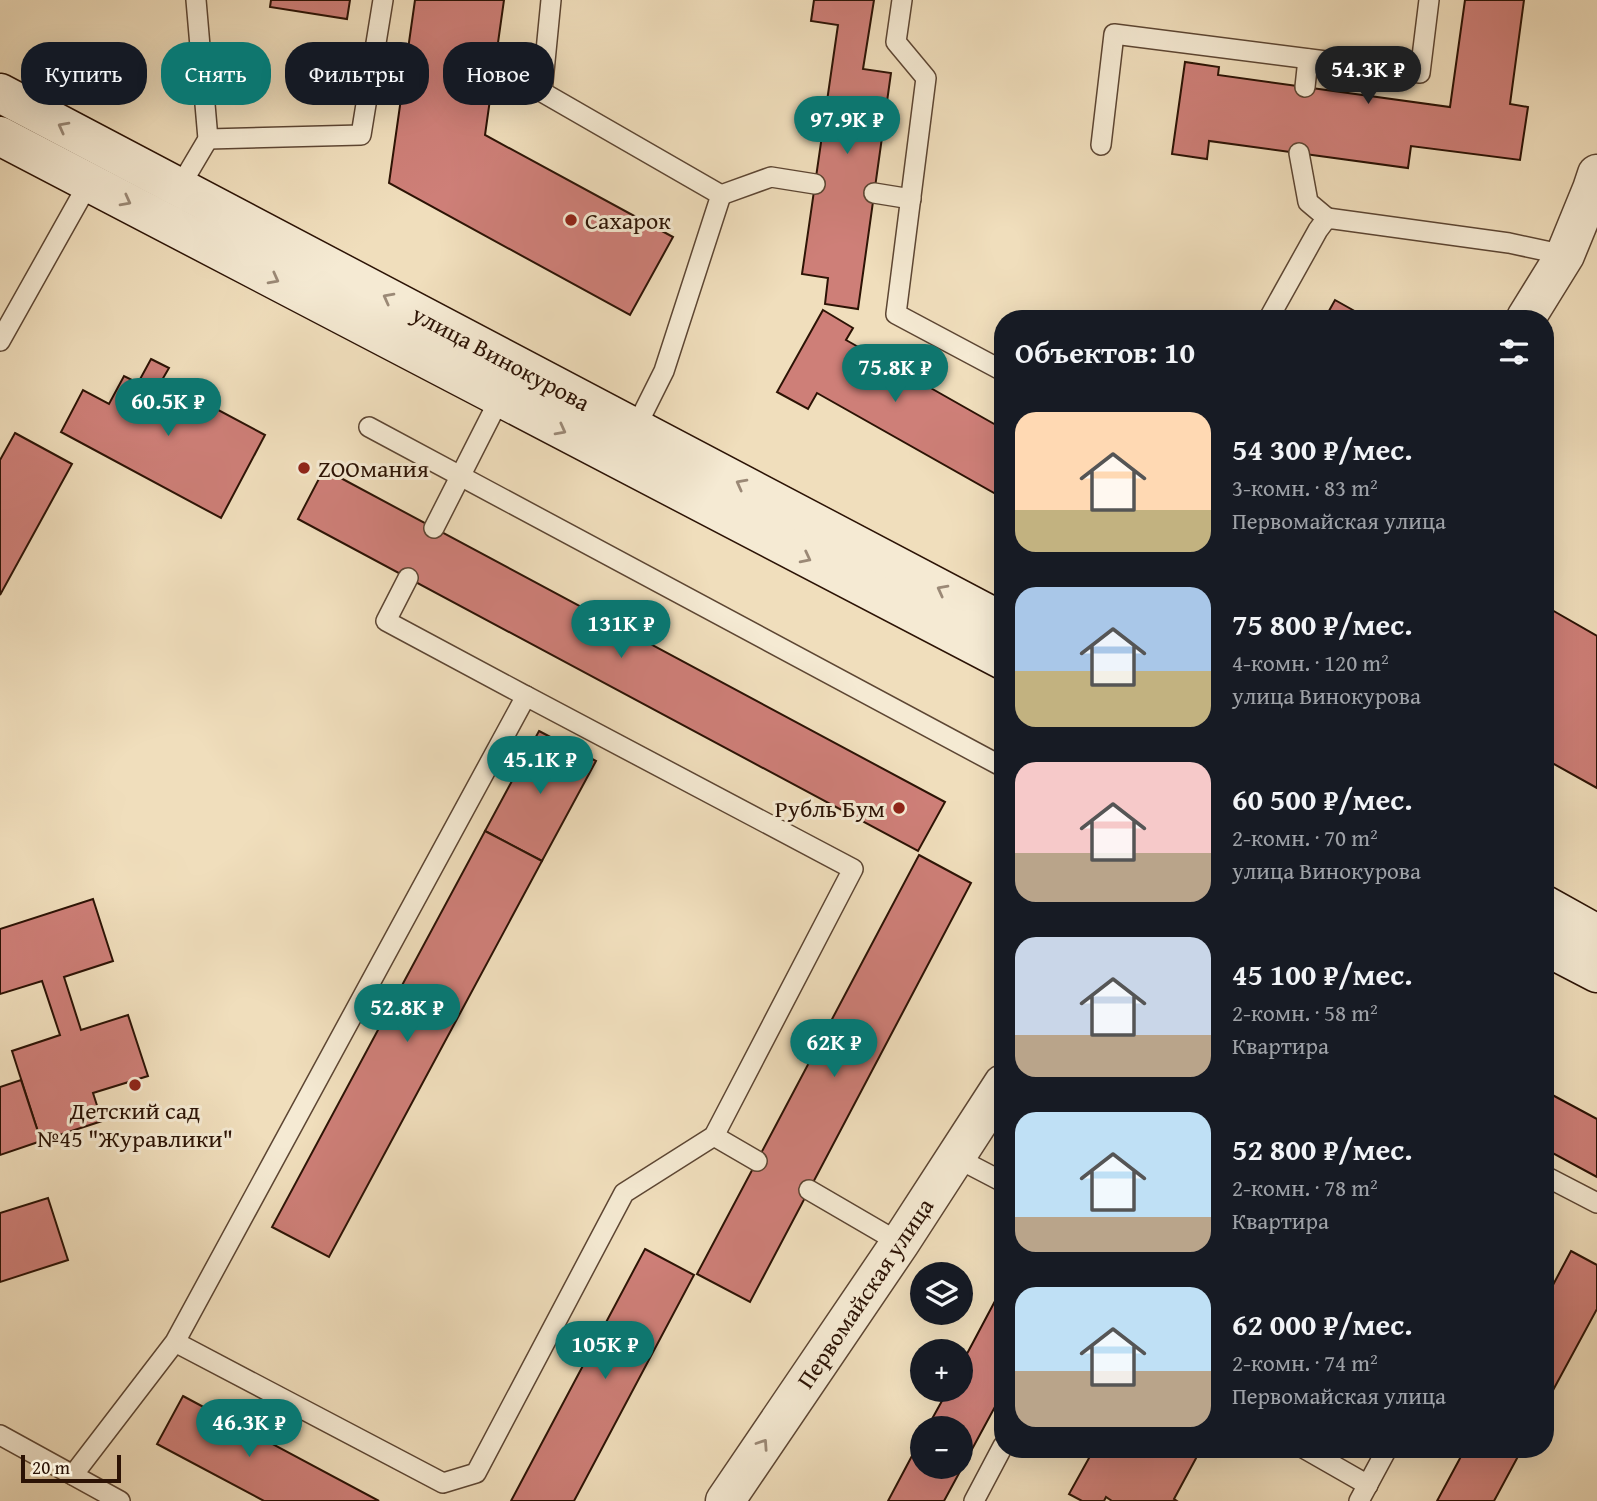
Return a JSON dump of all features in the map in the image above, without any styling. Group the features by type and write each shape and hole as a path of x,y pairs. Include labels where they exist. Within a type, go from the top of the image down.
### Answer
{"main road":[{"name":"улица Винокурова","path":"0,93 98,166 627,445 994,655"},
{"name":"улица Винокурова","path":"0,136 178,188 508,382"},
{"path":"1531,310 1565,255 1597,174"},
{"name":"улица Винокурова","path":"627,445 994,618"},
{"path":"1554,910 1597,934"},
{"path":"1554,951 1597,973"},
{"name":"Первомайская улица","path":"725,1501 900,1243 994,1098"}],"lane":[{"path":"178,188 208,139 196,0"},
{"path":"208,139 361,135 383,0"},
{"path":"551,0 542,92 721,195 771,177 815,184"},
{"path":"902,0 896,41 926,78 896,314 994,366"},
{"path":"1101,145 1114,34 1420,73 1429,0"},
{"path":"1305,86 1308,59"},
{"path":"1299,153 1308,202 1327,218 1509,243 1565,255"},
{"path":"0,341 98,166"},
{"path":"874,193 911,199"},
{"path":"627,445 664,371 721,195"},
{"path":"1273,310 1327,218"},
{"path":"434,528 508,382"},
{"path":"369,427 994,762"},
{"path":"175,1342 443,1483 477,1474 624,1193 714,1136 853,869 386,621 408,578"},
{"path":"73,1475 175,1342 526,696"},
{"path":"714,1136 757,1161"},
{"path":"955,1157 994,1177"},
{"path":"1554,1180 1597,1203"},
{"path":"808,1190 900,1243"},
{"path":"0,1435 120,1501"},
{"path":"975,1501 997,1458"},
{"path":"1317,1458 1364,1493 1382,1458"}],"building":[{"path":"271,0 350,0 347,19 270,7"},
{"path":"415,0 504,0 498,42 443,42 443,105 489,105 485,135 673,237 630,315 389,183 400,105 429,105 429,42 409,42"},
{"path":"814,0 874,0 863,69 891,73 858,309 825,304 828,278 802,274 838,25 811,21"},
{"path":"1465,0 1524,0 1510,104 1528,107 1520,160 1411,146 1408,168 1209,141 1207,159 1172,154 1185,62 1219,67 1218,75 1450,107"},
{"path":"1335,300 1353,310 1329,310"},
{"path":"823,310 853,328 846,340 994,424 994,493 817,393 808,409 777,392"},
{"path":"151,359 169,368 162,380 265,435 221,518 61,432 83,390 109,404 124,376 138,383"},
{"path":"15,433 72,464 0,595 0,460"},
{"path":"324,469 945,802 918,851 298,519"},
{"path":"1554,611 1597,636 1597,788 1554,764"},
{"path":"539,731 596,761 542,861 485,831"},
{"path":"485,831 542,861 329,1257 272,1227"},
{"path":"919,855 971,883 750,1302 697,1274"},
{"path":"93,899 113,961 64,977 81,1030 128,1015 148,1076 93,1093 102,1121 41,1141 12,1051 60,1035 42,981 0,994 0,929"},
{"path":"21,1080 41,1141 0,1155 0,1087"},
{"path":"1554,1096 1597,1119 1597,1177 1554,1154"},
{"path":"48,1198 68,1260 0,1282 0,1213"},
{"path":"645,1249 694,1275 574,1501 511,1501"},
{"path":"1571,1251 1597,1265 1597,1309 1554,1388 1554,1283"},
{"path":"994,1303 994,1409 973,1447 973,1416 934,1416 941,1402 973,1402 973,1342"},
{"path":"183,1396 379,1501 264,1501 157,1444"},
{"path":"1089,1458 1196,1458 1174,1499 1177,1501 1112,1501 1106,1497 1104,1501 1082,1501 1069,1494"},
{"path":"1460,1458 1517,1458 1494,1501 1437,1501"},
{"path":"910,1460 910,1479 956,1479 944,1501 888,1501"}],"place":[{"name":"Сахарок","path":"571,220"},
{"name":"ZOOмания","path":"304,468"},
{"name":"Рубль Бум","path":"899,808"},
{"name":"Детский сад №45 \"Журавлики\"","path":"135,1085"}]}
